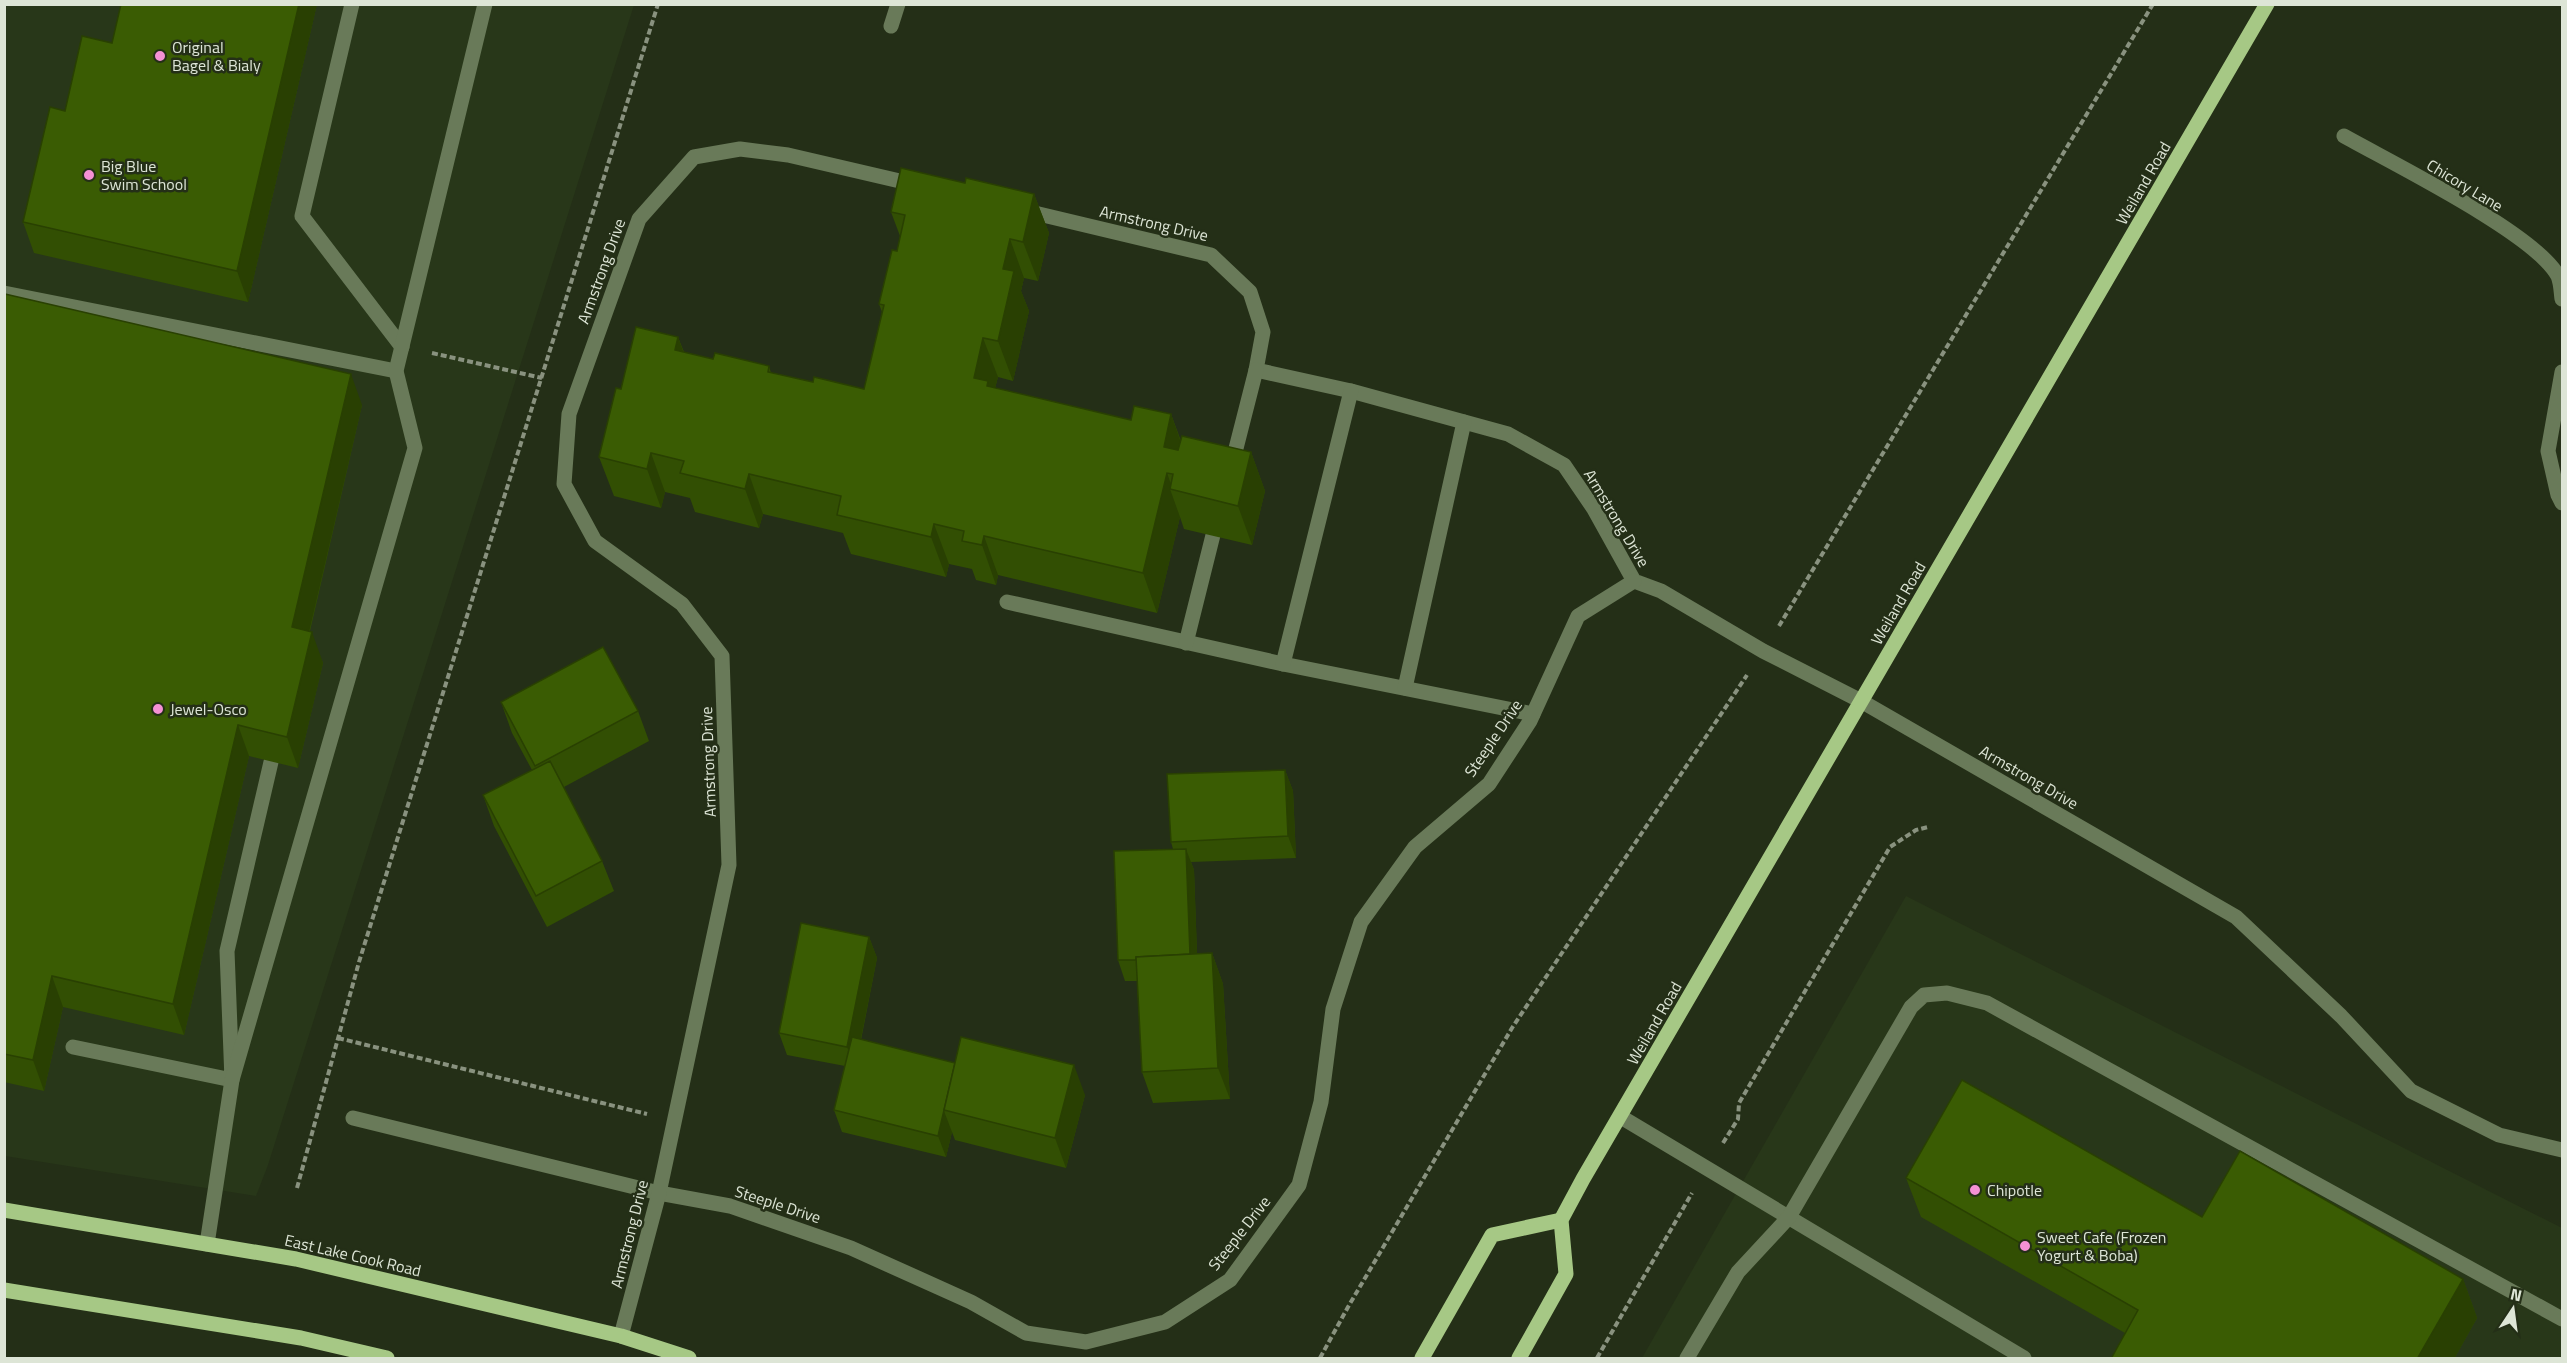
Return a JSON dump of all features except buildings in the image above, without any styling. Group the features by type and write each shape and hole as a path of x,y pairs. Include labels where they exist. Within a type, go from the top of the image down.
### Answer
{"main road":[{"name":"Weiland Road","path":"1561,1220 2267,4"},
{"name":"East Lake Cook Road","path":"4,1210 296,1259 621,1336 689,1359"},
{"path":"1422,1359 1492,1235 1561,1220 1566,1274 1519,1359"},
{"path":"4,1290 301,1338 387,1359"}],"street":[{"path":"352,4 302,216 402,346"},
{"path":"207,1244 232,1080 415,448 396,371 485,4"},
{"path":"891,26 898,4"},
{"name":"Chicory Lane","path":"2344,136 2465,204 2541,255 2561,274 2562,299"},
{"name":"Armstrong Drive","path":"621,1336 658,1193 729,865 722,656 682,604 595,541 564,484 569,414 639,219 694,157 740,150 788,155 936,190"},
{"name":"Armstrong Drive","path":"1005,206 1211,255 1250,292 1263,332 1256,370 1351,391 1508,434 1564,465 1594,509 1634,581 1661,591 1763,651 1862,701 2236,917 2341,1017 2411,1090 2499,1135 2562,1150"},
{"path":"4,293 396,371"},
{"path":"1227,482 1256,370"},
{"path":"2562,372 2548,451 2562,503"},
{"path":"1283,664 1351,391"},
{"path":"1405,688 1464,422"},
{"path":"1186,643 1213,535"},
{"name":"Steeple Drive","path":"353,1118 658,1193 730,1206 852,1248 971,1302 1026,1333 1086,1342 1165,1322 1230,1280 1299,1185 1321,1102 1333,1009 1361,922 1415,847 1489,784 1533,714 1578,616 1634,581"},
{"path":"1007,602 1283,664 1533,714"},
{"path":"232,1080 226,951 271,762"},
{"path":"1687,1359 1738,1272 1789,1217 1911,1008 1924,995 1947,993 1987,1003 2562,1320"},
{"path":"73,1047 232,1080"},
{"path":"1621,1117 2024,1359"}],"path":[{"path":"297,1188 359,962 658,4"},
{"path":"1320,1359 1348,1307 1512,1028 1763,651 2153,4"},
{"path":"402,346 542,378"},
{"path":"1597,1359 1707,1168 1738,1119 1739,1103 1890,847 1916,830 1928,827"},
{"path":"338,1038 674,1120"}],"shaded area":[{"path":"4,5 634,5 268,1165 256,1196 5,1156"},
{"path":"1906,896 2562,1228 2562,1358 1642,1358"}],"place":[{"name":"Original Bagel & Bialy","path":"160,56"},
{"name":"Big Blue Swim School","path":"89,175"},
{"name":"Jewel-Osco","path":"158,709"},
{"name":"Chipotle","path":"1975,1190"},
{"name":"Sweet Cafe (Frozen Yogurt & Boba)","path":"2025,1246"}]}
